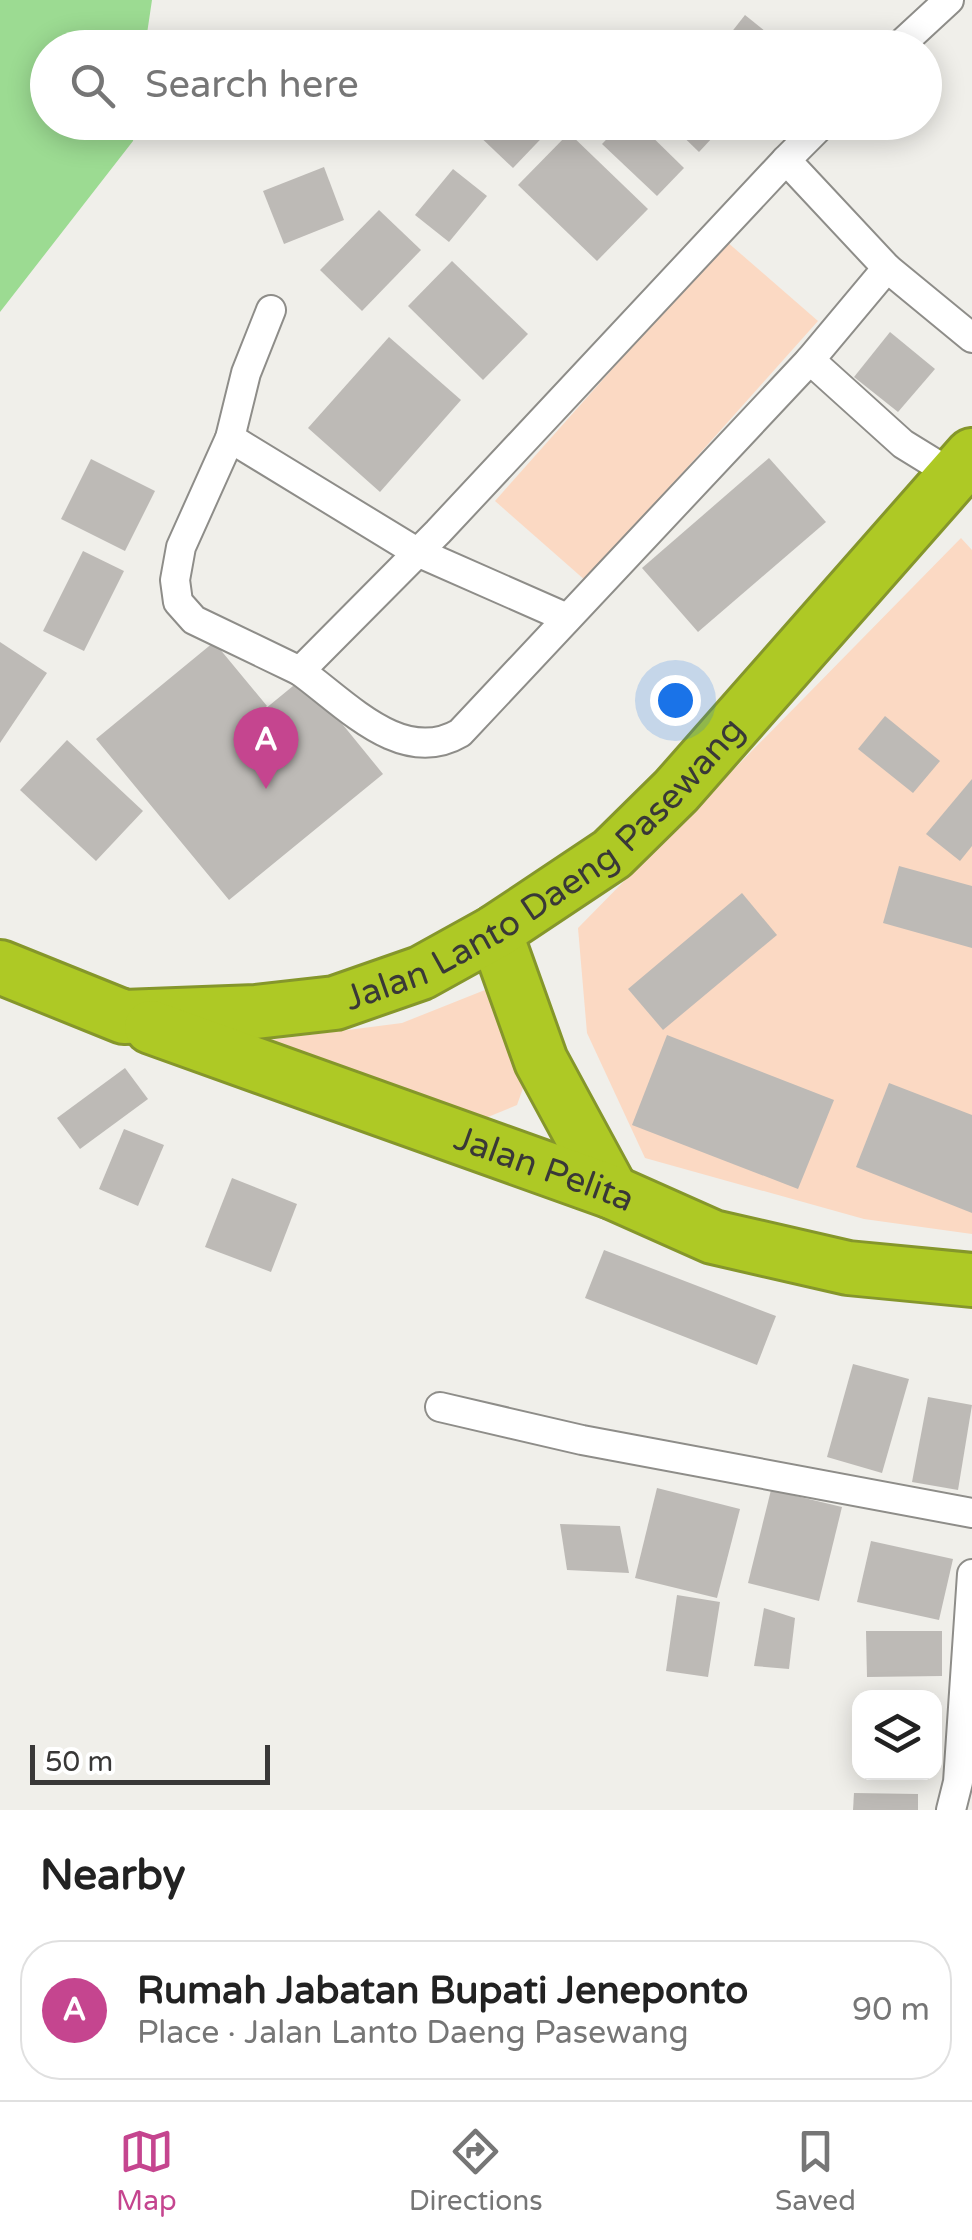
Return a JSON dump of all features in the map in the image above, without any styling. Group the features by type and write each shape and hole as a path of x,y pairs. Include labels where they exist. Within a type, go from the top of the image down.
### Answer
{"highway":[{"name":"Jalan Lanto Daeng Pasewang","path":"0,967 124,1017 256,1012 334,1003 420,973 495,932 612,854 676,791 963,466"},
{"path":"495,932 548,1077 612,1192"},
{"name":"Jalan Pelita","path":"124,1017 612,1192 713,1236 848,1268 972,1280"}],"street":[{"path":"916,30 949,0"},
{"path":"300,671 806,140"},
{"path":"786,160 887,268 972,338"},
{"path":"271,310 246,373 230,438 181,546 176,580 178,602 194,620 300,671 391,737 421,746 440,745 460,733 810,360 887,268"},
{"path":"810,360 902,444 963,466"},
{"path":"230,438 416,551 567,618"},
{"path":"440,1407 582,1440 972,1513"},
{"path":"951,1810 958,1782 972,1574"}],"shaded area":[{"path":"0,0 152,0 148,30 30,30 30,140 133,140 0,312"},
{"path":"726,241 818,321 586,581 495,501"},
{"path":"961,538 972,550 972,1234 864,1219 645,1158 587,1033 578,928"},
{"path":"500,984 527,1077 517,1105 483,1119 262,1041 402,1023"}],"building":[{"path":"745,15 764,30 733,30"},
{"path":"483,140 540,140 513,168"},
{"path":"562,140 576,140 648,209 597,261 518,185"},
{"path":"606,140 655,140 684,168 657,196 602,144"},
{"path":"687,140 710,140 699,152"},
{"path":"324,167 344,220 284,244 263,191"},
{"path":"453,169 487,196 449,242 415,215"},
{"path":"379,210 421,250 362,311 320,270"},
{"path":"452,261 528,334 483,380 408,306"},
{"path":"890,332 935,369 898,412 854,377"},
{"path":"389,337 461,400 380,492 308,428"},
{"path":"769,458 826,522 698,632 642,568"},
{"path":"91,459 155,491 125,551 61,519"},
{"path":"83,551 124,571 84,651 43,631"},
{"path":"0,642 47,673 0,743"},
{"path":"214,642 267,706 243,727 304,677 383,774 229,900 96,739"},
{"path":"885,716 940,761 913,793 858,749"},
{"path":"67,740 143,811 96,861 20,790"},
{"path":"972,779 972,846 960,861 926,834"},
{"path":"899,866 972,886 972,948 883,923"},
{"path":"742,893 777,935 663,1030 628,989"},
{"path":"667,1035 834,1100 798,1189 632,1125"},
{"path":"125,1068 148,1099 80,1149 57,1118"},
{"path":"889,1083 972,1115 972,1213 856,1167"},
{"path":"124,1129 164,1145 138,1206 99,1189"},
{"path":"232,1178 297,1204 271,1272 205,1247"},
{"path":"604,1250 776,1316 757,1365 585,1298"},
{"path":"853,1364 909,1379 882,1473 827,1457"},
{"path":"928,1397 972,1405 958,1490 912,1482"},
{"path":"657,1488 740,1509 717,1598 635,1578"},
{"path":"771,1490 842,1507 819,1601 748,1583"},
{"path":"560,1524 620,1526 629,1573 567,1570"},
{"path":"871,1541 953,1559 939,1620 857,1602"},
{"path":"677,1595 720,1602 708,1677 666,1671"},
{"path":"764,1608 795,1618 789,1669 754,1666"},
{"path":"866,1631 942,1631 942,1676 867,1677"},
{"path":"854,1793 918,1794 918,1810 853,1810"}],"place":[{"name":"Rumah Jabatan Bupati Jeneponto","path":"266,789"}]}
